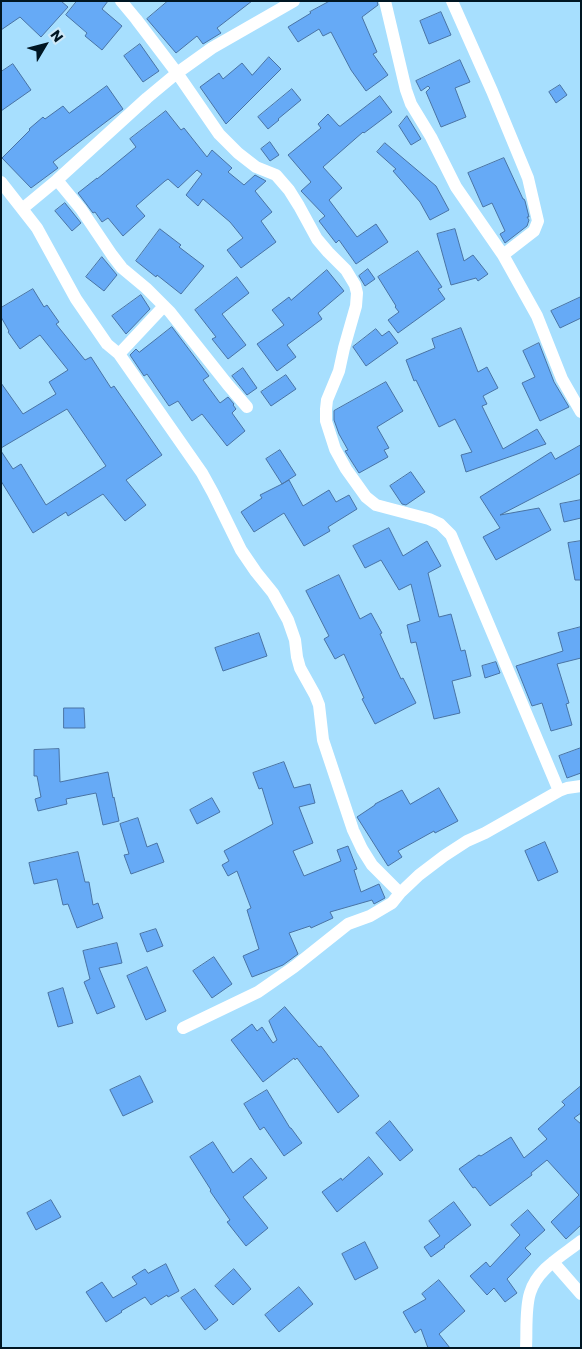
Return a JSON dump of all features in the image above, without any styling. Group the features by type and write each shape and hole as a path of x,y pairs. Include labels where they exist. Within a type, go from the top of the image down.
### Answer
{"street":[{"path":"121,1 177,73 219,134 238,153 256,167 276,176 299,206 317,239 346,270 356,285 356,306 339,371 327,400 326,421 335,449 346,469 366,497 376,505 429,519 440,524 450,535 559,791"},
{"path":"22,208 57,180 177,73 212,48 294,1"},
{"path":"386,1 406,90 411,104 431,136 456,188 503,255 537,316 562,379 581,412"},
{"path":"452,1 528,178 538,221 534,231 503,255"},
{"path":"57,180 81,209 122,268 164,306 190,335 228,386 247,407"},
{"path":"1,182 37,228 76,299 107,344 119,354 202,474 241,550 282,607 292,629 300,668 319,705 323,740 353,830 372,865 400,893"},
{"path":"119,354 164,306"},
{"path":"183,1028 258,992 294,967 348,924 370,916 392,903 419,875 467,841 486,833 559,791 581,786"},
{"path":"526,1348 530,1294 535,1280 553,1262 581,1241"},
{"path":"553,1262 581,1294"}],"building":[{"path":"1,1 61,1 68,7 41,37 20,17 1,30"},
{"path":"77,1 108,1 102,9 122,26 102,50 85,36 87,33 66,15"},
{"path":"168,1 252,1 217,28 221,33 203,44 197,36 176,53 147,19"},
{"path":"330,1 377,1 378,5 362,17 377,52 373,54 388,75 366,91 351,70 331,32 323,36 319,29 298,42 288,27"},
{"path":"441,12 451,35 429,44 420,21"},
{"path":"140,44 159,71 143,82 124,56"},
{"path":"269,57 281,69 226,124 200,87 219,73 223,79 242,63 252,75"},
{"path":"460,60 470,82 455,88 466,117 441,127 426,92 430,88 428,86 421,91 416,81"},
{"path":"13,64 31,90 1,111 1,72"},
{"path":"560,85 567,95 556,103 549,92"},
{"path":"107,86 123,109 53,162 58,168 31,188 2,158 43,117 45,119 63,106 69,113"},
{"path":"292,89 301,100 268,129 258,117"},
{"path":"380,96 392,112 363,132 323,167 342,188 329,200 357,237 376,224 388,242 356,264 339,240 336,243 319,221 325,216 301,191 311,182 288,155 321,128 318,124 328,114 340,126"},
{"path":"166,111 181,130 184,128 207,157 212,150 232,168 228,172 244,185 255,175 266,181 255,191 272,212 261,221 276,242 241,268 227,250 243,238 230,222 203,199 198,206 186,195 202,174 197,170 178,188 168,179 136,206 145,216 123,236 108,218 102,222 78,193 136,147 130,139"},
{"path":"407,116 421,139 411,145 399,126"},
{"path":"270,142 279,155 270,161 261,149"},
{"path":"385,143 436,186 449,210 430,220 420,202 393,171 396,169 377,152"},
{"path":"504,158 525,201 529,217 527,217 529,220 527,226 505,243 500,234 505,231 492,203 483,207 468,173"},
{"path":"65,203 81,223 72,231 55,211"},
{"path":"160,229 181,245 179,247 204,266 181,294 136,261"},
{"path":"455,229 464,261 473,255 488,274 478,281 476,278 451,285 437,234"},
{"path":"418,251 442,287 438,289 445,299 398,333 388,320 399,312 378,277"},
{"path":"102,257 117,275 104,291 86,277"},
{"path":"368,269 375,279 365,286 359,276"},
{"path":"327,270 344,291 318,313 322,319 287,345 296,357 277,371 257,344 284,325 272,310 289,297 291,300"},
{"path":"237,277 249,293 222,314 246,345 228,359 212,339 216,337 195,310"},
{"path":"33,289 44,307 47,305 59,322 56,324 85,360 91,357 111,388 114,386 162,455 126,480 146,505 125,521 103,494 68,516 66,512 33,533 1,481 1,451 13,469 21,464 46,505 106,466 67,409 1,448 1,383 23,414 56,394 49,382 68,370 40,335 20,349 8,332 1,317 1,308"},
{"path":"141,295 150,309 126,334 112,316"},
{"path":"581,297 581,318 560,328 551,311"},
{"path":"172,327 209,376 203,380 220,403 228,397 234,404 236,409 232,413 245,431 227,446 202,414 192,421 178,401 169,406 147,374 144,376 130,355 136,349 139,352"},
{"path":"461,328 478,372 487,367 498,388 483,396 487,404 482,406 503,449 537,429 546,444 466,472 461,455 472,452 455,419 439,427 416,380 414,381 406,360 435,348 432,339"},
{"path":"376,329 382,336 389,331 398,343 366,366 353,347"},
{"path":"539,343 554,382 569,407 540,421 522,383 535,377 523,351"},
{"path":"243,368 257,388 247,395 232,376"},
{"path":"286,375 296,389 271,406 261,392"},
{"path":"386,382 403,411 377,427 389,448 384,450 388,457 359,473 345,451 348,450 339,434 334,420 334,411"},
{"path":"581,445 581,473 500,515 539,508 551,530 496,560 483,537 500,528 480,497 551,452 555,459"},
{"path":"280,450 296,475 282,484 266,459"},
{"path":"411,472 425,492 406,505 402,504 390,486"},
{"path":"289,480 303,506 329,490 336,502 349,495 357,509 328,527 330,531 304,546 284,513 254,532 241,512 262,498 260,495"},
{"path":"581,500 581,518 564,522 560,504"},
{"path":"389,528 403,556 427,541 441,566 428,573 439,617 451,614 461,651 465,650 471,676 452,681 460,713 434,719 416,642 411,643 407,625 420,621 411,584 399,590 381,560 365,568 353,546"},
{"path":"581,541 581,580 575,580 568,543"},
{"path":"339,575 360,619 371,613 382,633 380,634 401,679 403,678 416,703 375,724 362,699 364,698 344,654 335,659 324,639 329,636 306,591"},
{"path":"581,627 581,658 557,664 569,703 566,704 572,725 551,731 542,703 532,706 516,666 563,651 558,633"},
{"path":"259,633 267,656 223,671 215,648"},
{"path":"496,662 500,673 485,678 482,666"},
{"path":"64,708 84,708 85,728 64,728"},
{"path":"581,748 581,773 567,778 559,756"},
{"path":"59,749 60,782 108,772 119,821 103,825 96,793 66,799 67,804 38,811 35,799 41,797 37,776 34,776 34,750"},
{"path":"284,762 294,788 310,784 315,803 299,807 313,843 293,851 304,876 341,861 337,850 348,846 357,869 354,870 361,892 379,884 385,898 374,904 372,900 330,912 333,918 311,928 310,926 289,933 298,954 283,965 252,977 243,956 259,949 247,910 251,908 237,871 228,876 222,865 229,861 224,851 273,824 262,788 259,789 253,773"},
{"path":"439,788 458,821 435,833 434,831 398,851 402,857 388,866 357,817 375,804 402,790 410,804"},
{"path":"212,798 220,812 197,824 190,810"},
{"path":"138,818 147,847 157,843 164,862 131,874 124,855 129,854 120,824"},
{"path":"545,842 558,872 538,881 525,851"},
{"path":"78,852 85,882 89,882 93,905 98,903 103,918 77,928 68,904 63,905 57,879 34,884 29,863"},
{"path":"156,929 163,946 147,952 140,934"},
{"path":"117,943 122,963 99,968 115,1007 97,1014 84,982 90,979 83,951"},
{"path":"214,957 232,984 212,998 193,971"},
{"path":"147,967 166,1011 146,1020 127,976"},
{"path":"63,988 73,1023 58,1027 48,993"},
{"path":"285,1007 319,1047 321,1046 359,1096 338,1113 297,1058 295,1060 294,1058 263,1082 231,1040 252,1024 257,1031 262,1027 273,1043 277,1040 269,1021"},
{"path":"140,1076 153,1102 123,1116 110,1090"},
{"path":"581,1086 581,1113 574,1118 581,1124 581,1225 566,1239 551,1222 579,1195 547,1160 531,1173 532,1175 490,1206 459,1169 511,1137 524,1158 547,1139 538,1129 565,1105 562,1102"},
{"path":"267,1090 290,1128 302,1143 284,1156 264,1127 260,1130 244,1104"},
{"path":"390,1121 413,1150 400,1161 376,1133"},
{"path":"213,1142 233,1173 251,1158 267,1178 243,1197 268,1228 246,1246 227,1222 230,1220 190,1157"},
{"path":"369,1157 383,1174 337,1212 322,1192 341,1178 342,1180"},
{"path":"51,1200 61,1217 36,1230 27,1213"},
{"path":"454,1202 471,1225 431,1257 424,1247 440,1236 429,1221"},
{"path":"528,1210 545,1230 525,1248 531,1254 507,1279 517,1293 505,1302 494,1288 487,1295 470,1276 486,1262 490,1267 520,1235 511,1225"},
{"path":"365,1242 378,1268 355,1280 342,1254"},
{"path":"166,1264 179,1291 168,1297 167,1295 151,1305 145,1297 106,1322 86,1292 102,1282 113,1298 137,1284 132,1277 145,1269 148,1273"},
{"path":"234,1269 251,1289 233,1305 215,1286"},
{"path":"439,1280 465,1311 439,1334 450,1348 428,1348 421,1329 415,1333 403,1312 426,1299 422,1294"},
{"path":"299,1287 313,1304 279,1332 265,1315"},
{"path":"195,1289 218,1320 205,1330 181,1298"}]}
